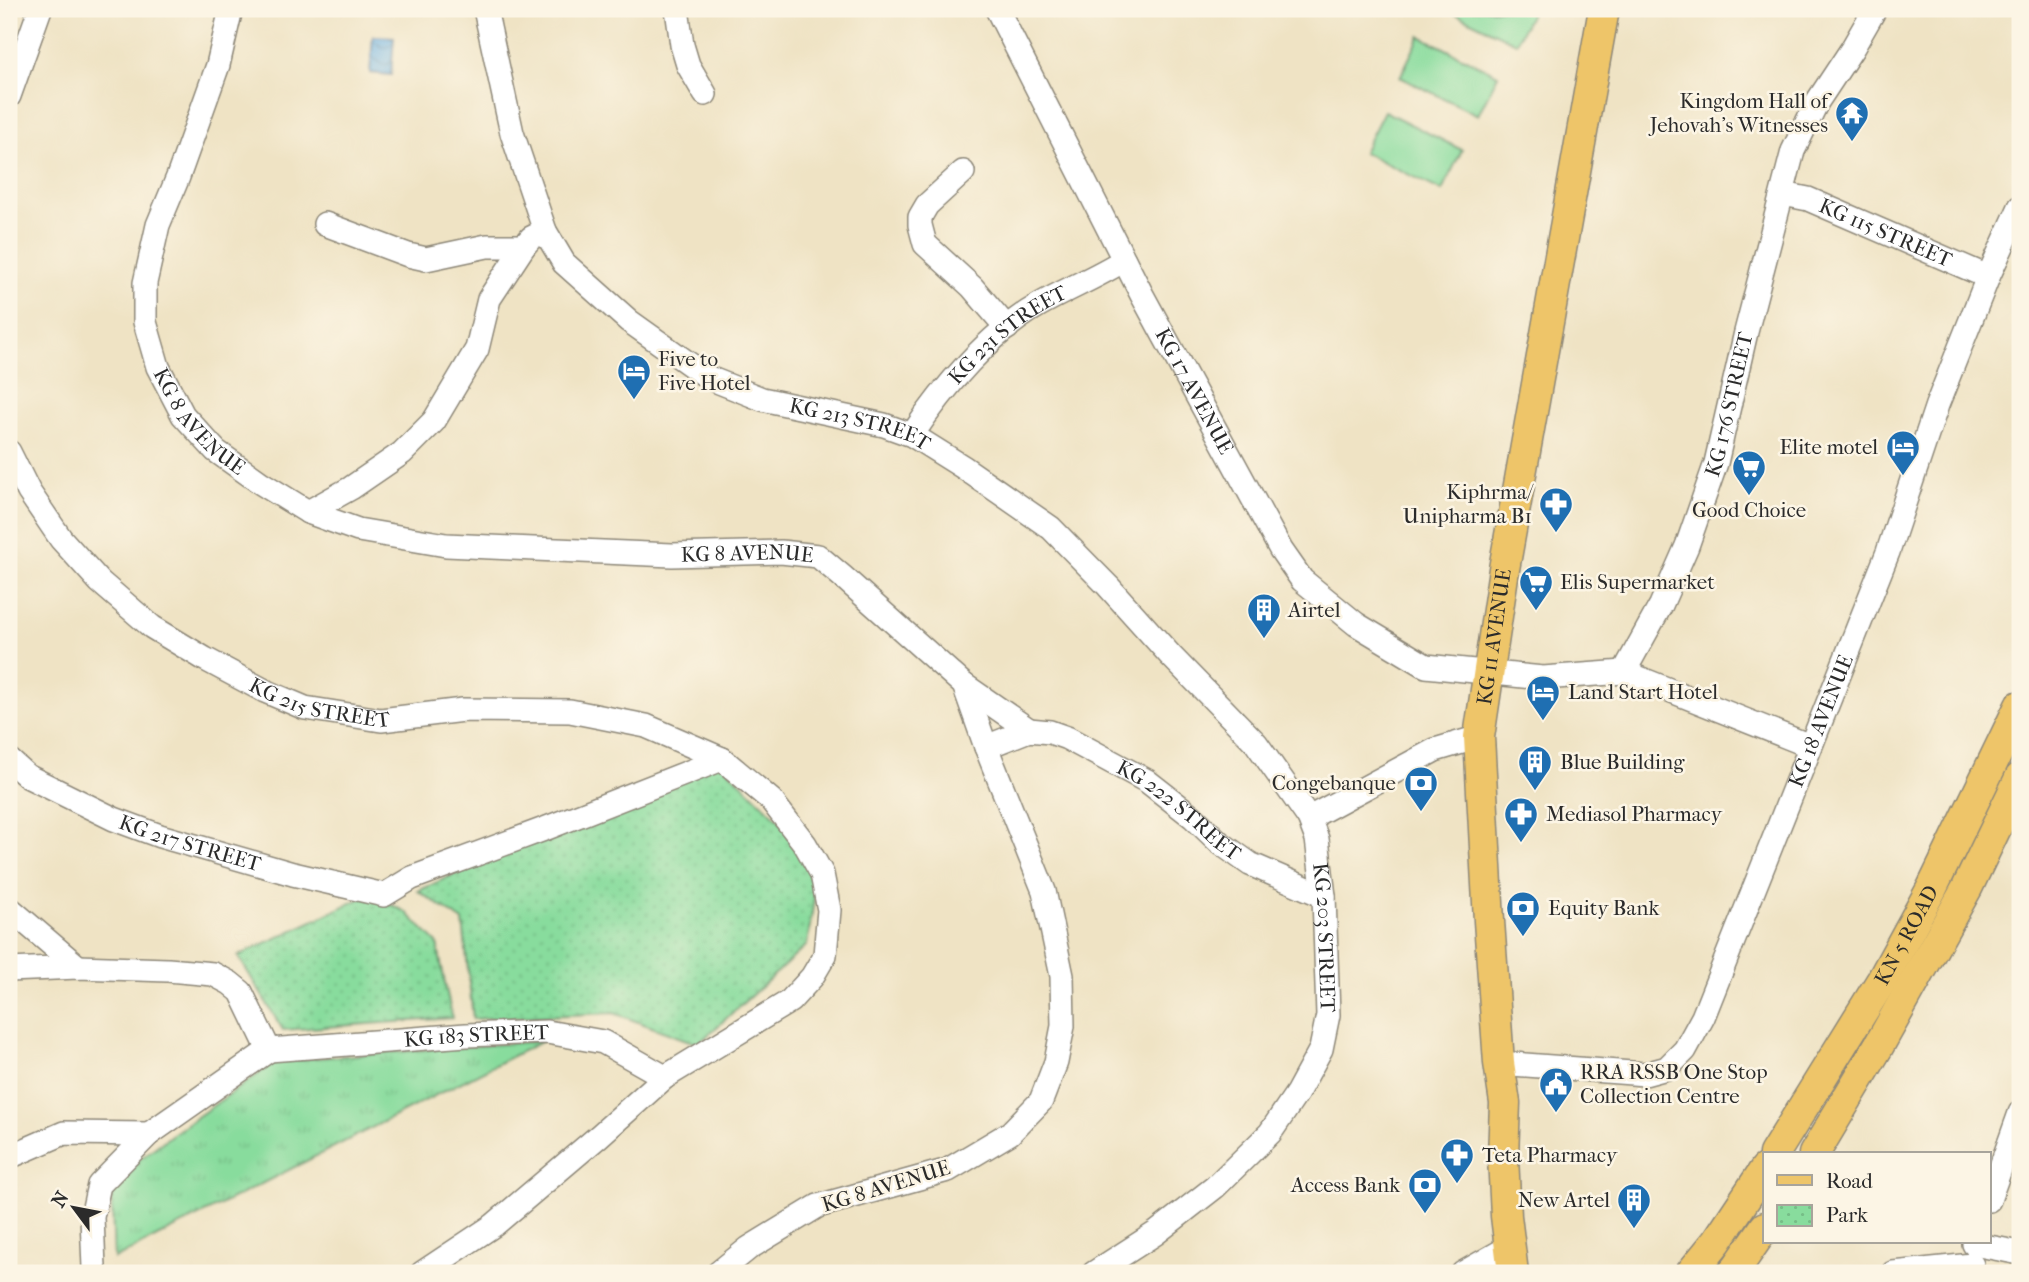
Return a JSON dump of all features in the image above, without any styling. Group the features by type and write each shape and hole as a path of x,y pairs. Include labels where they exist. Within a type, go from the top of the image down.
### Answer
{"main road":[{"name":"KG 11 AVENUE","path":"1511,1260 1503,1157 1505,1103 1499,1063 1479,737 1535,392 1604,9"},
{"name":"KN 5 ROAD","path":"1775,1152 1882,980 1932,888 2020,706"},
{"name":"KN 5 ROAD","path":"1815,1152 1878,1047 1967,888 2020,778"},
{"path":"1690,1273 1717,1241 1763,1172"},
{"path":"1733,1273 1763,1230"}],"street":[{"path":"9,96 40,9"},
{"name":"KG 8 AVENUE","path":"231,9 218,65 158,225 145,283 145,322 158,367 183,415 216,451 308,512 358,530 446,545 672,555 781,552 818,556 964,685 1044,891 1062,976 1063,1026 1056,1062 1041,1101 1010,1133 948,1170 818,1206 749,1248 718,1273"},
{"name":"KG 213 STREET","path":"485,9 512,133 545,231 564,263 629,321 709,378 762,400 884,425 912,435 1051,528 1256,743 1309,818"},
{"path":"677,9 688,65 705,94"},
{"name":"KG 17 AVENUE","path":"997,9 1125,260 1281,550 1303,580 1356,624 1426,666 1488,671"},
{"name":"KG 176 STREET","path":"1624,672 1661,605 1687,546 1716,463 1746,332 1793,150 1816,102 1875,9"},
{"path":"963,172 928,205 920,217 925,244 972,287 1007,328"},
{"name":"KG 115 STREET","path":"1783,194 1808,199 1989,276"},
{"name":"KG 18 AVENUE","path":"1499,1063 1645,1074 1667,1068 1685,1050 1703,1017 1888,552 1937,405 2020,206"},
{"path":"325,224 408,255 426,259 487,246 524,246"},
{"path":"308,512 351,488 402,453 435,421 477,349 489,299 524,246 531,238 545,231"},
{"name":"KG 231 STREET","path":"912,435 930,408 967,365 1007,328 1037,306 1125,260"},
{"name":"KG 215 STREET","path":"9,452 29,492 61,539 100,582 152,628 275,695 305,708 381,720 463,710 570,710 646,726 722,759 771,800 805,844 822,874 829,910 825,955 811,977 790,1001 665,1077"},
{"path":"1488,671 1543,678 1624,672 1810,746"},
{"name":"KG 222 STREET","path":"964,685 1029,730 1050,732 1067,738 1147,781 1193,817 1219,842 1250,864 1324,896"},
{"path":"986,747 1029,730"},
{"path":"1309,818 1435,750 1479,737"},
{"name":"KG 217 STREET","path":"9,760 27,776 114,818 160,836 293,874 384,895 424,874 722,759"},
{"name":"KG 203 STREET","path":"1094,1273 1156,1233 1216,1187 1270,1133 1297,1093 1321,1049 1328,1015 1324,896 1317,839 1309,818"},
{"path":"9,908 78,967"},
{"path":"9,970 78,967 213,974 241,992 269,1050 149,1134 99,1185 92,1217 96,1273"},
{"name":"KG 183 STREET","path":"269,1050 466,1035 547,1032 603,1042 665,1077"},
{"path":"422,1273 494,1225 665,1077"},
{"path":"1990,1197 2020,1113"},
{"path":"9,1157 64,1133 149,1134"},
{"path":"1893,1273 1973,1256 2020,1253"},
{"path":"1462,1273 1511,1260"}],"green space":[{"path":"1446,9 1533,9 1516,43"},
{"path":"1420,36 1498,75 1478,115 1400,77"},
{"path":"1384,111 1462,150 1442,191 1363,152"},
{"path":"713,755 820,860 807,945 698,1044 614,1013 473,1019 463,921 418,891"},
{"path":"370,894 406,912 437,943 452,1018 283,1030 238,956"},
{"path":"546,1039 114,1259 111,1181 277,1061"}],"water":[{"path":"373,36 394,37 391,75 370,73"}],"place":[{"name":"Kingdom Hall of Jehovah's Witnesses","path":"1852,143"},
{"name":"Five to Five Hotel","path":"634,401"},
{"name":"Elite motel","path":"1903,477"},
{"name":"Good Choice","path":"1749,497"},
{"name":"Kiphrma/ Unipharma B1","path":"1556,534"},
{"name":"Elis Supermarket","path":"1536,612"},
{"name":"Airtel","path":"1264,640"},
{"name":"Land Start Hotel","path":"1543,722"},
{"name":"Blue Building","path":"1535,792"},
{"name":"Congebanque","path":"1421,813"},
{"name":"Mediasol Pharmacy","path":"1521,844"},
{"name":"Equity Bank","path":"1523,938"},
{"name":"RRA RSSB One Stop Collection Centre","path":"1556,1114"},
{"name":"Teta Pharmacy","path":"1457,1185"},
{"name":"Access Bank","path":"1425,1215"},
{"name":"New Artel","path":"1634,1230"}]}
